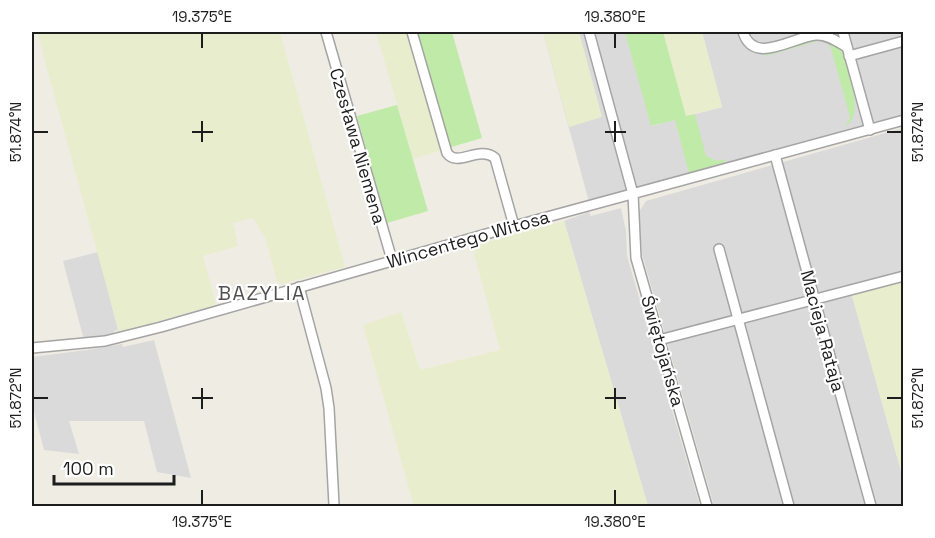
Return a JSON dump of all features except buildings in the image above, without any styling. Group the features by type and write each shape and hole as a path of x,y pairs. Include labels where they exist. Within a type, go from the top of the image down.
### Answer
{"street":[{"name":"Czesława Niemena","path":"326,32 392,261"},
{"path":"412,32 447,153 450,158 455,159 478,153 491,155 497,163 514,226"},
{"name":"Świętojańska","path":"589,32 633,194 636,258 707,507"},
{"path":"743,32 752,47 762,49 820,33 848,52 903,41"},
{"path":"843,32 870,130"},
{"name":"Wincentego Witosa","path":"32,348 105,341 903,120"},
{"name":"Macieja Rataja","path":"775,155 871,507"},
{"path":"718,249 789,507"},
{"path":"659,340 903,276"},
{"path":"299,287 326,388 334,505"}],"shaded area":[{"path":"543,32 625,32 652,126 722,107 702,32 903,32 903,114 589,202"},
{"path":"903,128 903,272 851,292 903,478 903,506 714,506 642,254 639,212 646,201"},
{"path":"621,208 626,231 627,256 700,506 648,506 564,221 589,212 591,216"},
{"path":"98,252 118,330 114,331 113,335 84,340 63,261"},
{"path":"154,340 191,478 157,472 144,421 69,421 79,454 44,450 32,404 32,357 122,344 123,347"}],"green space":[{"path":"37,32 280,32 345,267 281,284 277,281 265,237 253,218 233,223 238,246 203,256 216,305 119,332"},
{"path":"376,32 416,32 448,148 413,159"},
{"path":"416,32 452,32 482,138 448,148"},
{"path":"543,32 579,32 602,117 569,127"},
{"path":"625,32 663,32 686,116 695,114 706,156 717,161 725,159 724,163 689,173 675,120 651,126"},
{"path":"663,32 702,32 722,107 686,116"},
{"path":"812,39 821,40 766,56 766,54"},
{"path":"822,40 839,49 846,60 855,109 850,122 845,127 850,117 830,45"},
{"path":"397,105 428,211 387,223 357,116"},
{"path":"564,221 648,506 414,506 363,325 401,312 420,370 500,350 472,246"},
{"path":"903,272 903,478 851,292 858,282"}],"district":[{"name":"BAZYLIA","path":"262,293"}]}
